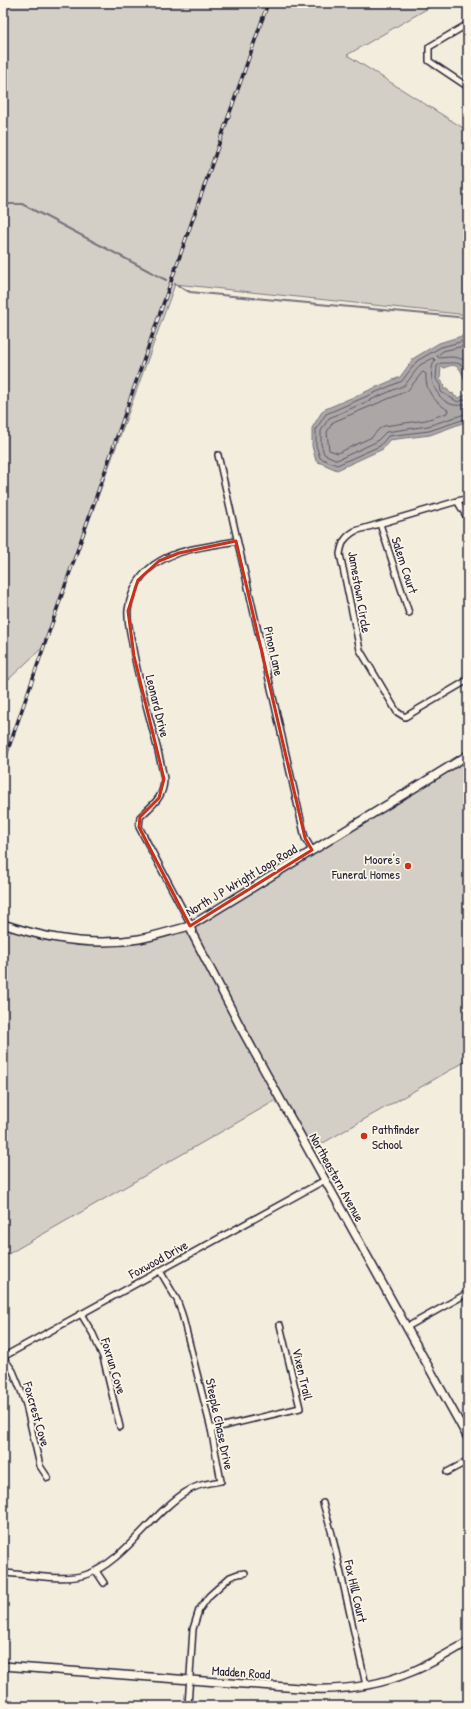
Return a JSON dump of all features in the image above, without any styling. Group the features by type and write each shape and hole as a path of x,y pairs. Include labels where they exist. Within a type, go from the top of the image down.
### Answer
{"street":[{"path":"468,24 428,47 429,61 468,87"},
{"name":"Pinon Lane","path":"218,455 236,541 305,838 312,850"},
{"name":"Jamestown Circle","path":"468,498 355,531 347,536 342,544 340,554 360,650 397,712 405,717 468,680"},
{"path":"457,501 468,519"},
{"name":"Salem Court","path":"380,524 409,613"},
{"name":"Leonard Drive","path":"190,926 189,921 139,827 140,817 159,798 162,792 164,779 134,656 128,611 133,590 138,580 145,572 159,561 179,553 236,541"},
{"name":"North J P Wright Loop Road","path":"3,924 47,937 88,942 120,942 141,939 190,926 468,755"},
{"name":"Northeastern Avenue","path":"190,926 193,936 241,1028 468,1438"},
{"name":"Foxwood Drive","path":"3,1357 325,1180"},
{"name":"Steeple Chase Drive","path":"3,1573 64,1578 80,1576 96,1571 110,1562 171,1503 185,1492 206,1484 221,1481 211,1429 182,1314 160,1271"},
{"path":"407,1328 468,1293"},
{"name":"Foxrun Cove","path":"81,1314 93,1334 103,1357 120,1427"},
{"name":"Vixen Trail","path":"211,1429 300,1408 280,1325"},
{"name":"Foxcrest Cove","path":"3,1357 13,1371 20,1388 26,1405 40,1466 48,1478"},
{"path":"447,1472 468,1461"},
{"name":"Fox Hill Court","path":"323,1503 332,1534 366,1685"},
{"path":"96,1571 104,1583"},
{"path":"188,1706 193,1629 199,1610 209,1596 230,1577 238,1574 245,1574"},
{"name":"Madden Road","path":"3,1666 336,1690 366,1685 413,1672 468,1642"}],"highlighted area":[{"path":"236,541 305,838 312,850 190,926 139,827 140,817 159,798 164,779 134,656 128,611 138,580 159,561 179,553"}],"shaded area":[{"path":"3,3 437,3 347,55 468,131 468,315 175,284 44,646 9,679 3,680"},
{"path":"468,755 468,1060 309,1151 280,1098 3,1257 3,924 26,932 106,942 190,926"}],"water":[{"path":"465,335 468,336 468,385 466,384 460,369 454,366 444,368 441,366 440,379 445,386 443,389 447,389 451,394 453,393 454,396 459,398 468,393 468,421 430,435 389,440 383,449 337,470 316,461 312,446 312,428 323,410 400,377 414,358 439,343"}],"waterway":[{"path":"3,204 22,204 166,280"},
{"path":"175,284 190,292 468,318"}],"railway":[{"path":"3,764 268,3"}],"place":[{"name":"Moore's Funeral Homes","path":"408,866"},
{"name":"Pathfinder School","path":"364,1136"}]}
